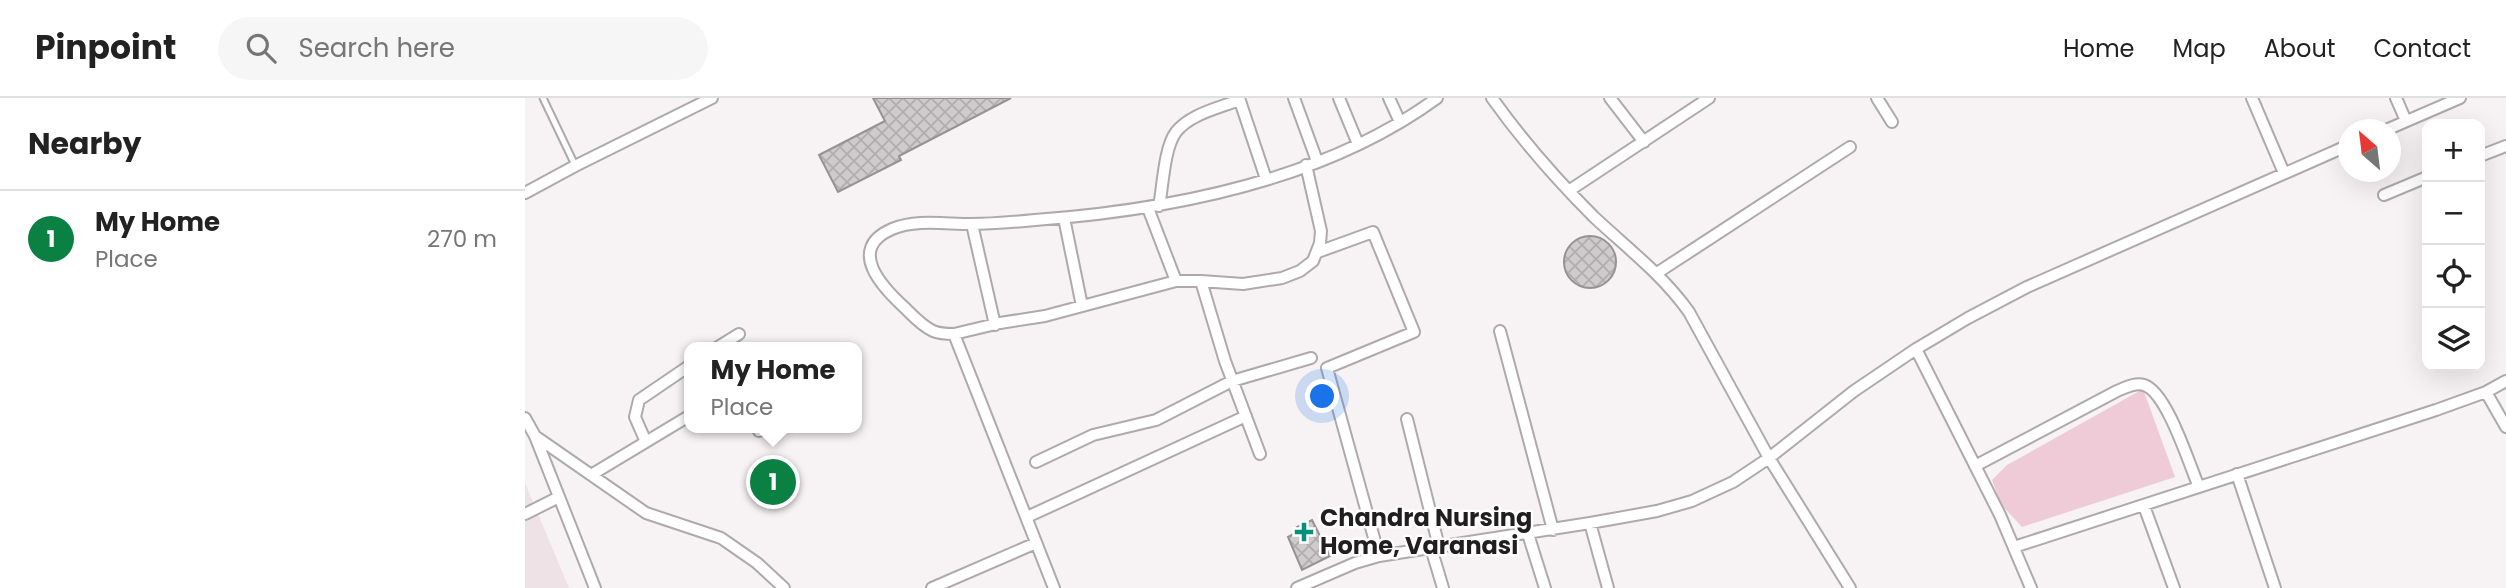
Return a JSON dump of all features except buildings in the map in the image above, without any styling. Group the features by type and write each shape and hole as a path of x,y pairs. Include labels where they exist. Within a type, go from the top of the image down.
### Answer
{"street":[{"path":"525,193 712,98"},
{"path":"1294,98 1317,161"},
{"path":"1339,98 1358,144"},
{"path":"1389,98 1399,122"},
{"path":"1306,165 1321,231 1318,252 1313,261 1300,271 1282,278 1243,284 1176,281 1045,316 954,334 941,334 926,327 888,292 876,275 870,254 877,238 900,226 1065,218 1154,207 1234,190 1358,144 1437,98"},
{"path":"1492,98 1519,134 1593,216 1657,273 1689,312 1769,458 1850,588"},
{"path":"1610,98 1644,142"},
{"path":"1570,190 1709,98"},
{"path":"1877,98 1892,122"},
{"path":"2252,98 2284,173"},
{"path":"2396,98 2406,121"},
{"path":"2401,123 2460,98"},
{"path":"1176,281 1154,207 1170,144 1176,131 1202,114 1239,99 1266,178"},
{"path":"2485,154 2506,146"},
{"path":"1657,273 1850,147"},
{"path":"1297,588 1311,585 1355,563 1379,556 1553,530 1657,511 1692,500 1733,482 1769,458 1854,391 1968,318 2027,287 2338,150"},
{"path":"2384,195 2422,179"},
{"path":"1065,218 1082,306"},
{"path":"972,224 995,325"},
{"path":"1318,252 1373,232 1414,332 1327,368 1379,556"},
{"path":"1201,281 1215,333 1260,454"},
{"path":"1500,331 1553,530"},
{"path":"726,342 739,334"},
{"path":"954,334 1054,588"},
{"path":"1916,349 2014,547 2031,588"},
{"path":"1036,461 1093,435 1156,420 1232,381 1311,358"},
{"path":"646,442 635,417 639,400 684,369"},
{"path":"2014,547 2436,410 2486,392 2506,381"},
{"path":"1975,466 2117,391 2140,383 2147,385 2163,403 2199,487"},
{"path":"2486,392 2506,427"},
{"path":"1027,517 1246,416"},
{"path":"525,418 535,436 595,588"},
{"path":"591,475 684,419"},
{"path":"1407,419 1443,588"},
{"path":"535,436 646,513 721,538 757,563 784,588"},
{"path":"2237,474 2275,588"},
{"path":"525,514 559,497"},
{"path":"2144,506 2174,588"},
{"path":"1590,523 1608,588"},
{"path":"1528,534 1545,588"},
{"path":"932,588 1036,543"}],"lane":[{"path":"543,98 575,166"}],"shaded area":[{"path":"2143,389 2175,477 2022,527 2001,504 1992,480 2007,465"},
{"path":"525,483 569,588 525,588"}],"place":[{"name":"My Home","path":"773,482"},
{"name":"Chandra Nursing Home, Varanasi","path":"1304,532"}]}
